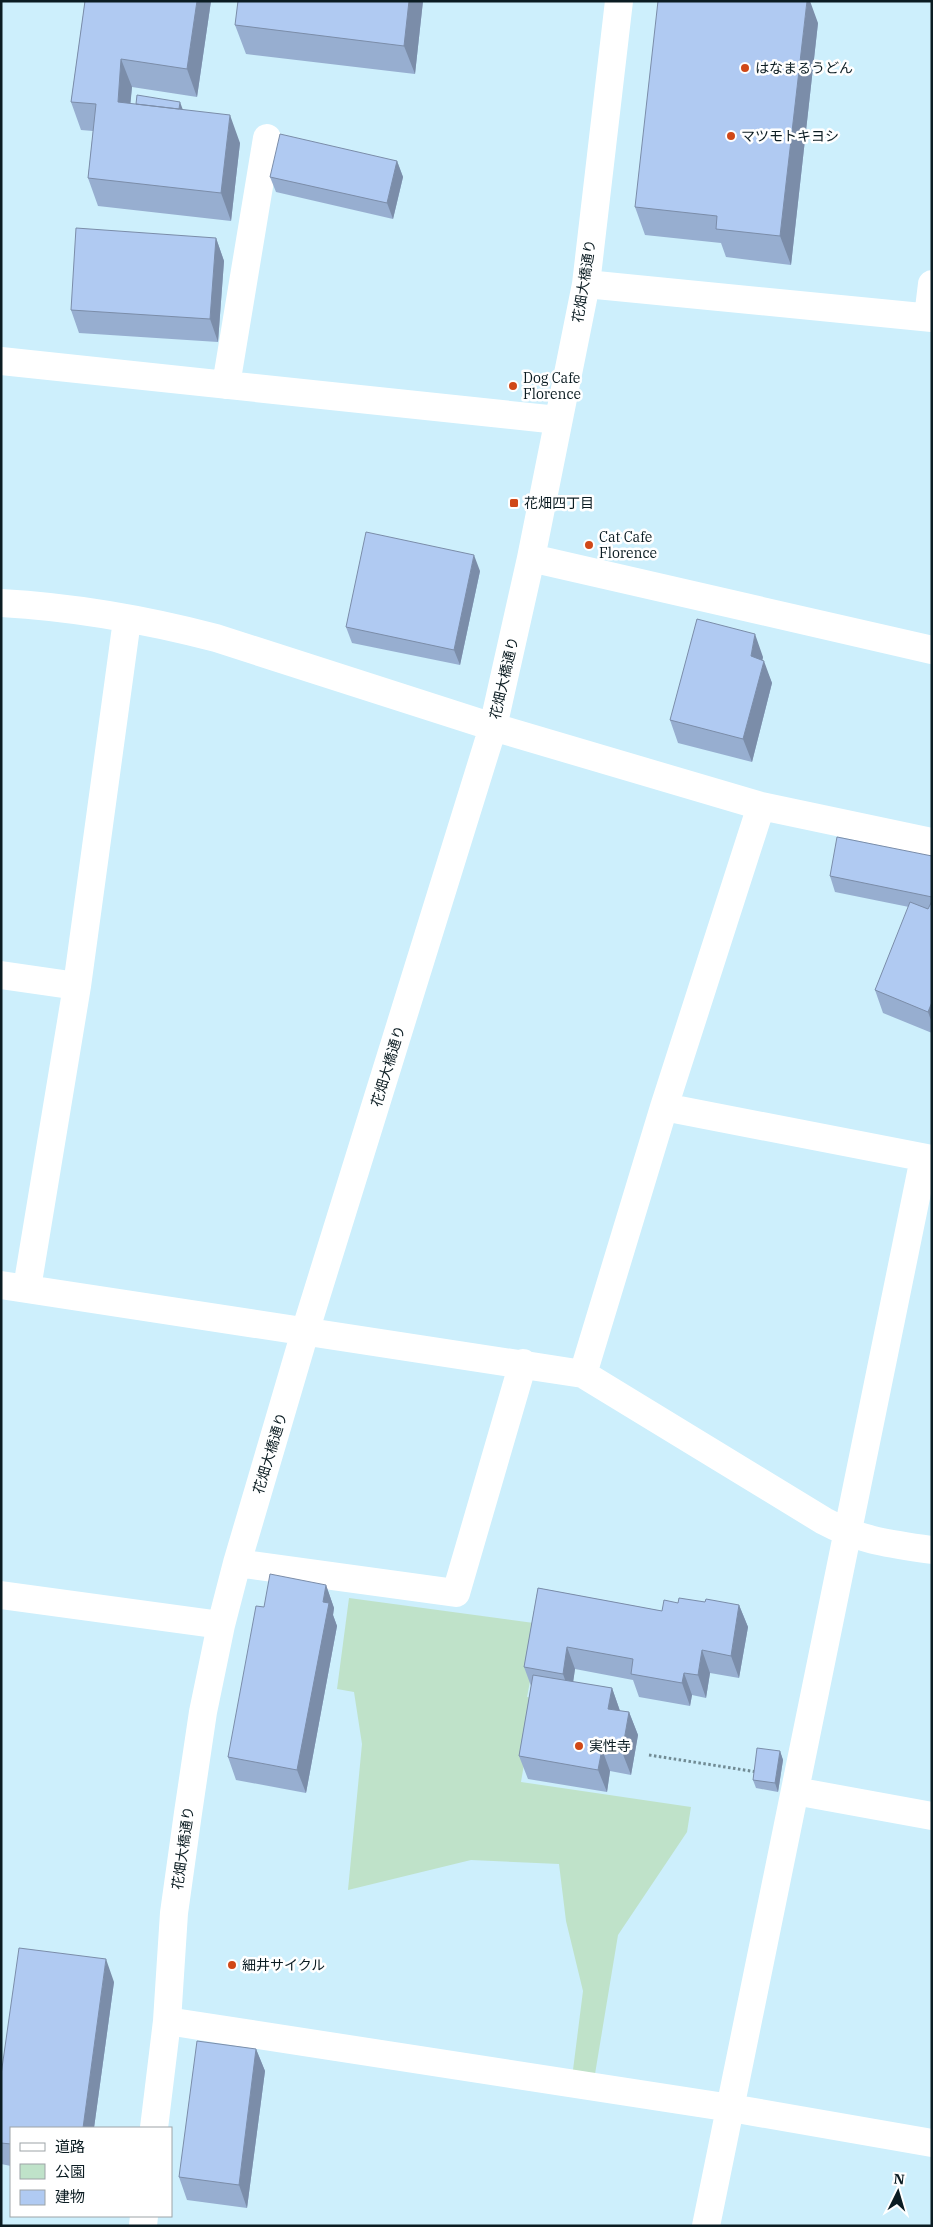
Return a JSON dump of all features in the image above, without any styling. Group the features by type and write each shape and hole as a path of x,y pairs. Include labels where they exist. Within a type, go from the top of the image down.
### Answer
{"street":[{"name":"花畑大橋通り","path":"154,2127 167,2021 174,1913 203,1712 221,1625 237,1563 305,1332 493,727 531,558 586,284 619,1"},
{"path":"226,385 267,138"},
{"path":"586,284 930,318 932,284"},
{"path":"1,361 558,420"},
{"path":"531,558 932,650"},
{"path":"1,603 85,612 171,626 216,638 493,727 761,806 932,842"},
{"path":"127,620 77,986 14,1286 305,1332 523,1363 582,1374 824,1521 847,1533 878,1542 932,1550"},
{"path":"582,1374 664,1107 761,806"},
{"path":"1,975 77,986"},
{"path":"664,1107 928,1158 847,1533 706,2226"},
{"path":"237,1563 456,1593 523,1363"},
{"path":"1,1595 221,1625"},
{"path":"796,1785 932,1816"},
{"path":"167,2021 731,2108 932,2143"}],"path":[{"path":"649,1755 796,1785"}],"green space":[{"path":"349,1598 541,1624 527,1697 535,1698 521,1782 691,1807 687,1832 618,1935 595,2074 573,2070 583,1991 566,1921 559,1864 471,1860 348,1890 362,1744 354,1692 337,1689"}],"building":[{"path":"85,1 197,1 187,69 121,59 118,102 230,115 221,193 88,178 96,104 71,102"},
{"path":"238,1 409,1 404,46 235,25"},
{"path":"658,1 807,1 780,236 716,229 717,216 635,207"},
{"path":"137,95 180,102 179,109 136,104"},
{"path":"280,134 397,161 387,203 270,177"},
{"path":"76,228 216,238 210,319 71,310"},
{"path":"366,532 474,555 454,650 346,627"},
{"path":"697,619 755,634 751,656 764,661 743,739 670,720"},
{"path":"837,837 932,856 932,897 830,876"},
{"path":"932,901 932,1002 928,1012 875,990 910,902 928,909"},
{"path":"270,1574 326,1585 323,1602 329,1603 297,1770 228,1757 256,1606 264,1607"},
{"path":"538,1588 662,1611 664,1600 678,1603 679,1598 705,1602 706,1599 739,1605 731,1656 702,1650 698,1675 684,1673 682,1683 631,1674 633,1659 567,1647 563,1674 524,1667"},
{"path":"533,1675 612,1688 608,1709 629,1712 622,1752 602,1749 598,1770 519,1756"},
{"path":"757,1748 780,1751 775,1783 753,1780"},
{"path":"19,1948 106,1959 83,2127 10,2127 10,2144 1,2143 1,2075"},
{"path":"197,2041 256,2049 239,2185 179,2177"}],"place":[{"name":"はなまるうどん","path":"745,68"},
{"name":"マツモトキヨシ","path":"731,136"},
{"name":"Dog Cafe Florence","path":"513,386"},
{"name":"花畑四丁目","path":"514,503"},
{"name":"Cat Cafe Florence","path":"589,545"},
{"name":"実性寺","path":"579,1746"},
{"name":"細井サイクル","path":"232,1965"}]}
